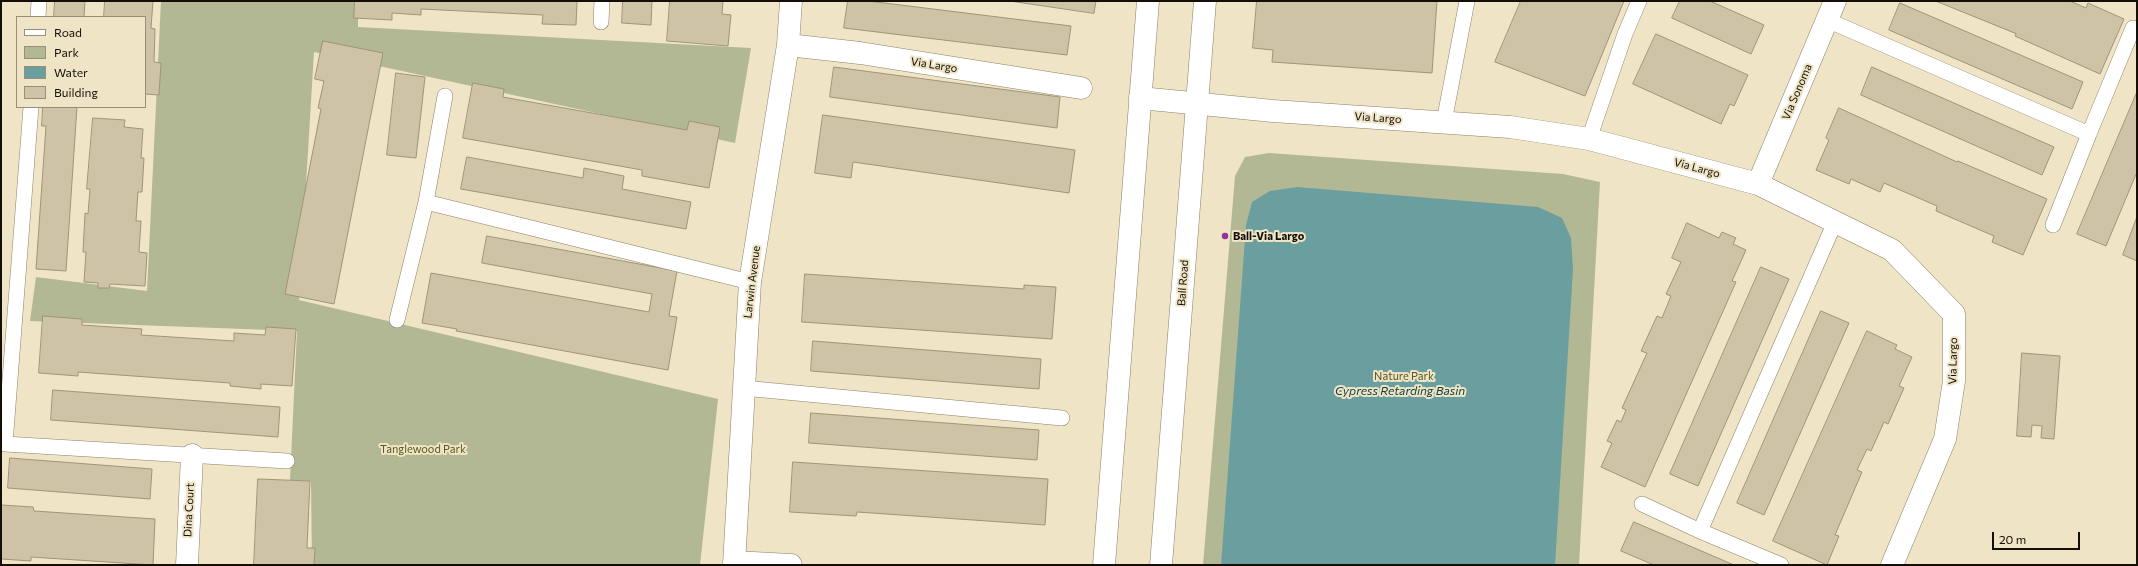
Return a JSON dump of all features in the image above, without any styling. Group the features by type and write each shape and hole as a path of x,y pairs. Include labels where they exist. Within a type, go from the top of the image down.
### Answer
{"street":[{"name":"Larwin Avenue","path":"734,563 750,282 788,45 791,1"},
{"path":"1104,565 1148,1"},
{"name":"Ball Road","path":"1161,565 1205,1"},
{"name":"Via Sonoma","path":"1758,184 1831,11"},
{"name":"Via Largo","path":"788,45 860,53 1081,88"},
{"name":"Via Largo","path":"1140,98 1273,111 1510,127 1589,139 1758,184 1892,250 1954,314 1954,381 1945,439 1892,565"},
{"name":"Dina Court","path":"187,565 192,455"},
{"path":"734,563 791,565"}],"lane":[{"path":"38,16 39,1"},
{"path":"601,22 602,1"},
{"path":"1444,122 1467,1"},
{"path":"1589,139 1625,34 1639,1"},
{"path":"1831,11 2090,134"},
{"path":"2053,226 2133,28"},
{"path":"397,320 426,202 445,96"},
{"path":"31,108 5,444 287,460"},
{"path":"426,202 750,282"},
{"path":"1700,531 1835,222"},
{"path":"744,388 1062,418"},
{"path":"1642,504 1700,531 1781,565"}],"green space":[{"name":"Tanglewood Park","path":"161,1 358,1 358,27 751,48 735,143 314,52 299,300 718,399 700,565 312,565 311,481 290,480 297,331 30,321 36,277 147,291"},
{"name":"Cypress Retarding Basin","path":"1269,153 1563,174 1600,182 1579,565 1203,565 1235,176 1245,157"}],"water":[{"name":"Cypress Retarding Basin","path":"1297,187 1538,207 1562,218 1571,238 1573,269 1555,565 1221,565 1246,225 1252,202 1270,191"}],"building":[{"path":"55,1 85,1 84,16 54,16"},
{"path":"105,1 153,1 151,28 155,29 154,62 161,63 159,95 146,94 146,16 104,16"},
{"path":"355,1 577,1 576,25 542,24 543,15 421,9 421,15 392,13 392,20 354,18"},
{"path":"623,1 652,1 651,25 622,23"},
{"path":"670,1 723,1 722,14 731,15 728,46 667,41"},
{"path":"848,1 868,1 1071,26 1067,55 844,28"},
{"path":"1010,1 1096,1 1094,13"},
{"path":"1257,1 1437,1 1432,73 1272,62 1273,50 1253,48"},
{"path":"1521,1 1624,1 1585,96 1495,62"},
{"path":"1680,1 1710,1 1764,25 1751,54 1672,18"},
{"path":"1936,1 2070,1 2086,8 2088,3 2124,19 2100,74 2015,36 2016,34"},
{"path":"1900,3 2083,82 2072,109 1889,30"},
{"path":"1656,34 1748,75 1734,106 1730,104 1721,124 1633,84"},
{"path":"323,41 383,53 334,304 285,294 321,109 318,108 324,81 315,79"},
{"path":"834,67 1060,97 1057,128 830,97"},
{"path":"1872,67 2054,147 2042,175 1861,95"},
{"path":"396,73 425,77 416,158 387,155"},
{"path":"473,83 504,89 503,97 687,130 689,121 720,127 709,188 642,176 642,170 463,138"},
{"path":"2137,92 2137,172 2106,246 2077,234"},
{"path":"43,108 77,108 66,271 36,269 46,126 42,126"},
{"path":"1839,108 1957,162 1958,161 2047,199 2023,255 1992,242 1994,236 1936,211 1937,206 1884,183 1880,192 1851,179 1849,184 1816,170 1829,140 1826,138"},
{"path":"823,115 1075,150 1069,193 853,162 851,178 815,173"},
{"path":"93,118 125,120 124,127 143,129 141,158 144,158 142,192 138,192 136,221 141,221 139,252 147,253 145,286 110,284 109,288 98,288 98,283 84,282 86,252 83,252 85,213 88,214 90,189 87,189"},
{"path":"467,157 583,178 584,168 624,176 622,189 691,202 686,229 461,189"},
{"path":"2137,217 2137,261 2123,255"},
{"path":"1687,223 1719,238 1722,232 1736,238 1733,244 1746,250 1732,281 1736,282 1645,487 1601,467 1612,443 1607,441 1617,420 1621,422 1626,410 1622,408 1647,353 1641,351 1657,316 1662,318 1671,296 1666,294 1681,262 1672,258"},
{"path":"487,236 677,271 669,316 677,317 668,370 456,331 457,329 422,323 431,273 649,312 652,294 482,263"},
{"path":"1761,267 1789,279 1698,486 1670,474"},
{"path":"805,274 1024,289 1024,285 1056,287 1052,339 802,322"},
{"path":"1821,311 1849,323 1764,515 1737,503"},
{"path":"43,316 82,319 82,325 142,329 141,335 234,341 234,333 265,335 266,327 296,329 292,386 261,384 261,389 230,386 230,383 78,372 78,376 39,373"},
{"path":"1867,331 1897,345 1895,349 1912,357 1899,386 1904,388 1888,424 1884,422 1871,451 1867,449 1857,470 1862,472 1835,535 1839,536 1827,565 1773,541"},
{"path":"813,341 1041,359 1039,389 811,371"},
{"path":"2022,353 2060,356 2054,439 2041,438 2042,426 2032,425 2031,437 2017,436"},
{"path":"53,390 280,407 278,437 51,420"},
{"path":"811,413 1039,430 1037,460 809,443"},
{"path":"10,458 152,469 150,499 8,488"},
{"path":"793,462 1048,479 1045,525 857,512 856,516 790,512"},
{"path":"258,479 310,481 307,548 315,548 314,565 254,565"},
{"path":"1,505 33,507 34,511 155,519 153,565 31,557 31,561 1,559"},
{"path":"1634,522 1734,565 1654,565 1621,551"}],"place":[{"name":"Ball-Via Largo","path":"1225,236"}],"park label":[{"name":"Nature Park","path":"1404,376"}]}
